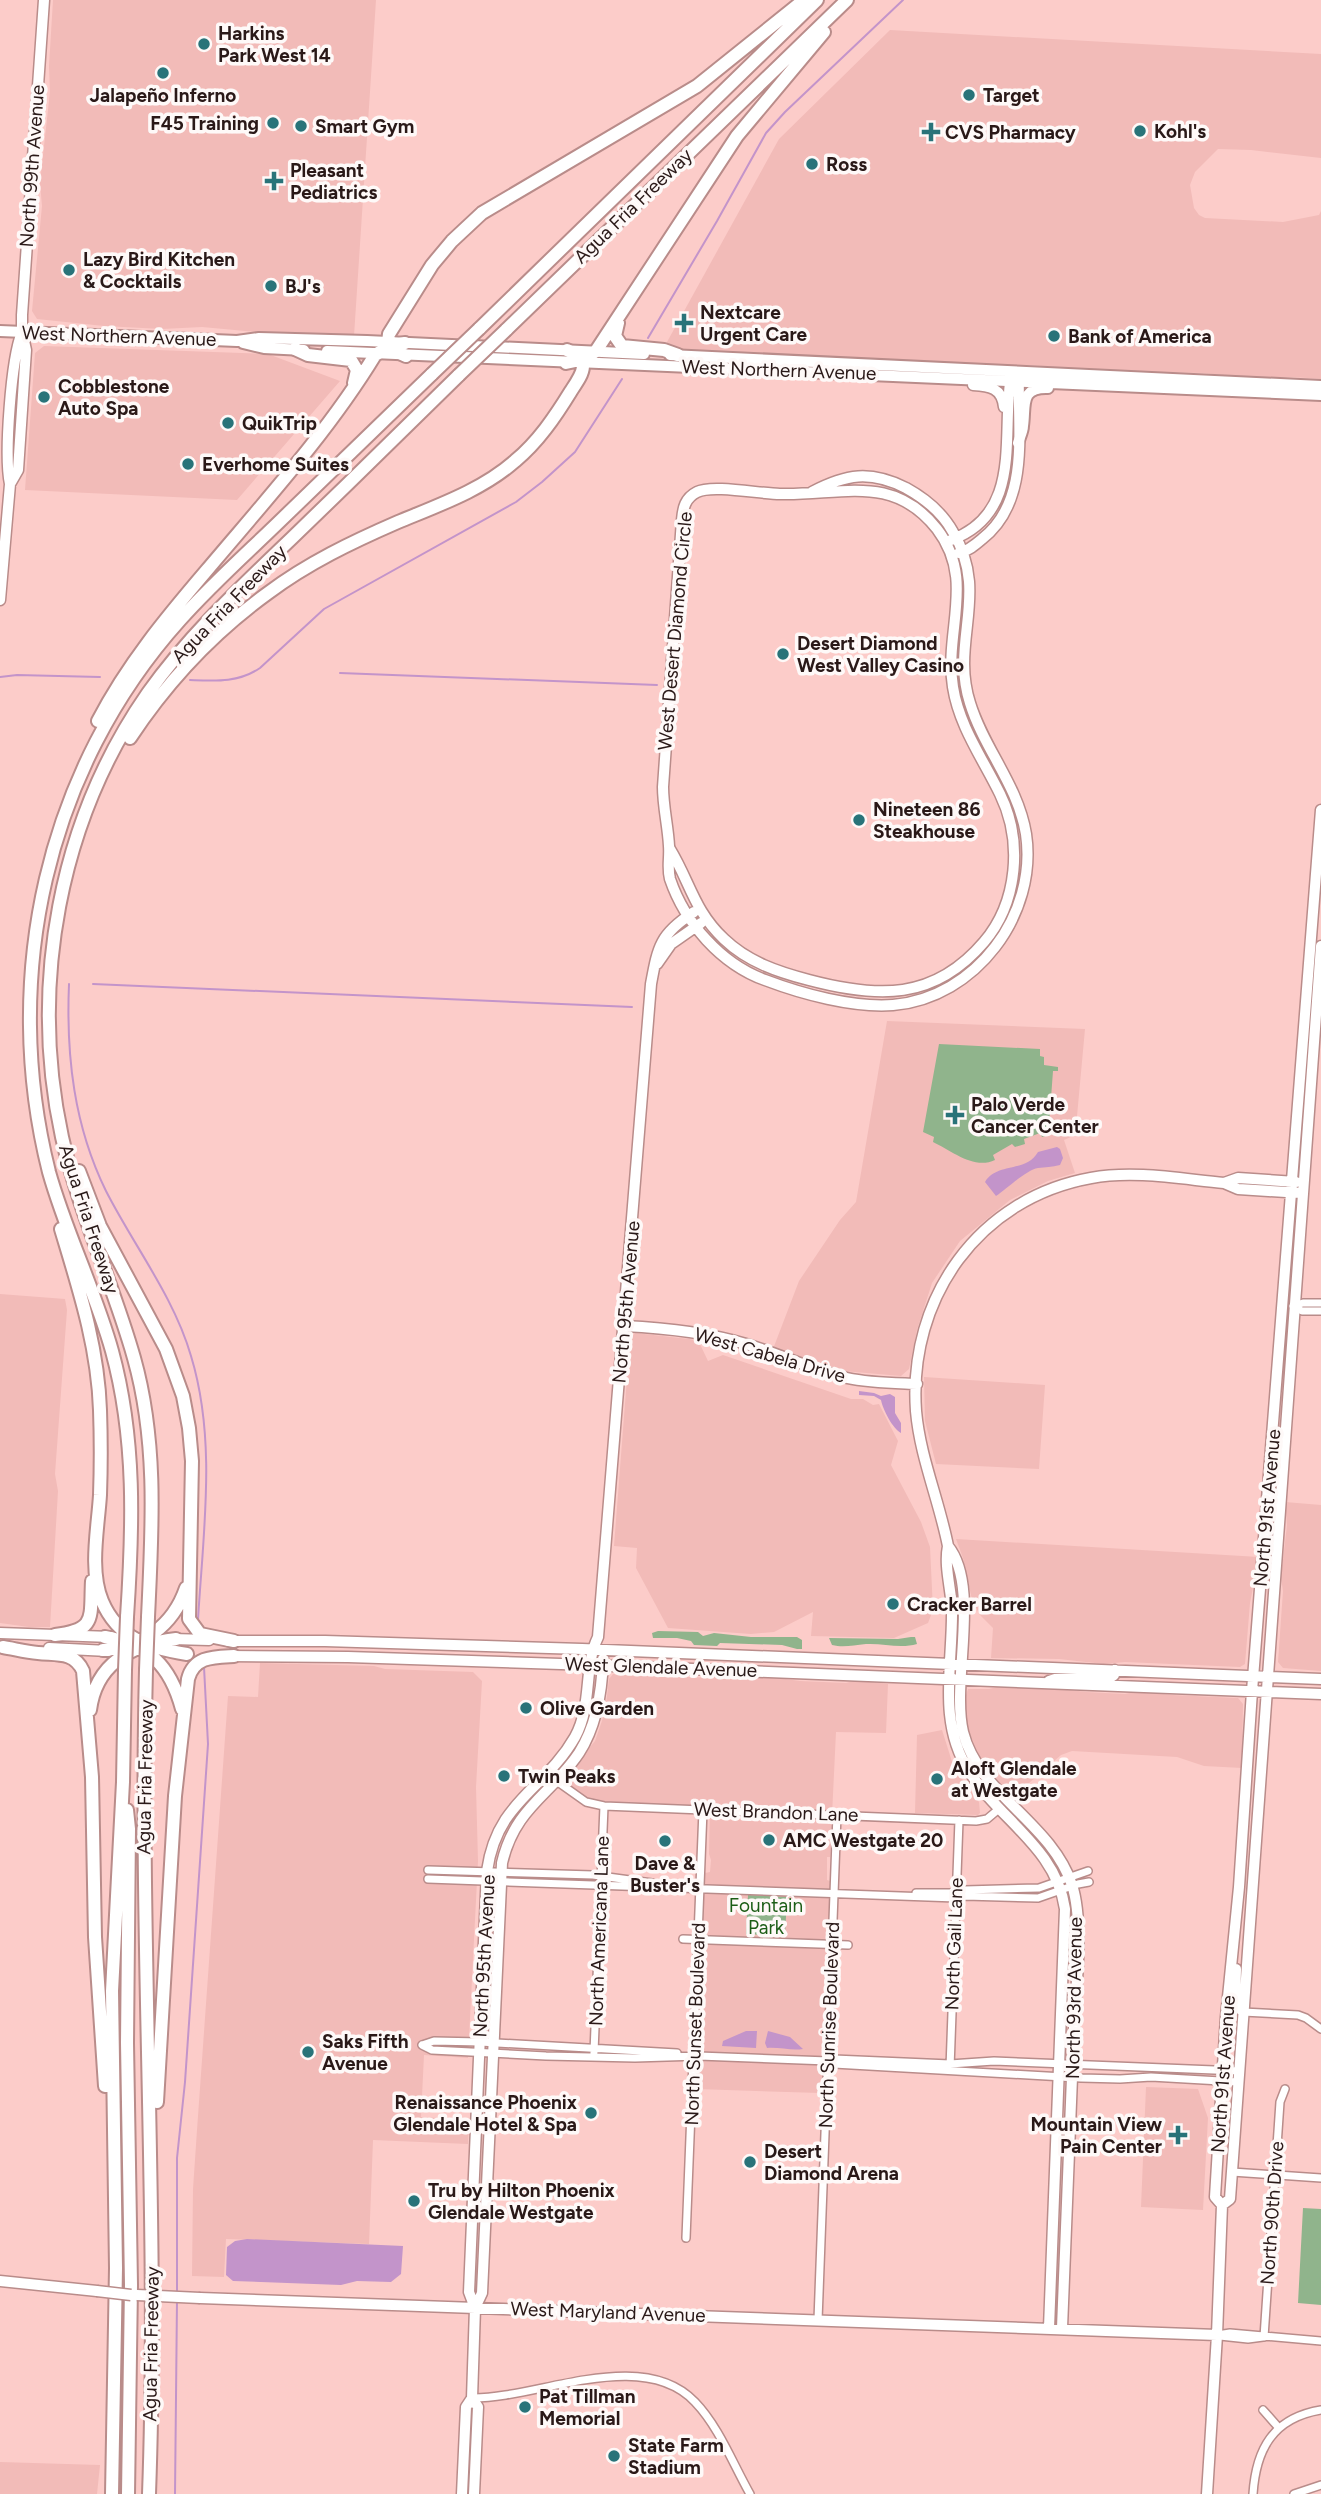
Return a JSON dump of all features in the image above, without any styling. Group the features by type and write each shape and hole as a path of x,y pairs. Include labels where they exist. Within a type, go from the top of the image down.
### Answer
{"highway":[{"path":"389,344 389,334 432,265 452,241 482,213 697,86 804,0"},
{"name":"Agua Fria Freeway","path":"112,2494 116,2339 112,1992 123,1782 132,1503 130,1443 112,1351 50,1174 32,1086 28,1038 29,986 37,910 51,852 63,812 91,749 127,689 173,628 213,585 817,0"},
{"name":"Agua Fria Freeway","path":"149,2494 151,2182 143,1794 152,1491 148,1429 132,1349 72,1175 54,1090 49,1018 51,959 65,878 90,803 110,758 148,693 208,619 847,0"},
{"path":"90,803 155,701 193,659 267,593 318,560 451,500 500,473 517,460 543,432 577,382 583,362 596,351 750,118 855,0"},
{"path":"621,314 615,331 618,343 626,348 664,350 678,355"},
{"path":"389,344 406,349"},
{"path":"37,910 38,880 56,813 80,754 109,701 139,653 167,617 310,448 375,355 389,344"},
{"path":"295,349 308,355 351,360 357,370 353,387"},
{"path":"566,356 583,362"},
{"path":"54,1090 79,1173 100,1226 166,1349 180,1385 191,1444 188,1613 191,1624 200,1634 234,1641"},
{"path":"50,1174 54,1203 83,1303 98,1373 101,1442 97,1584 101,1600 110,1615 171,1679 183,1713"},
{"path":"55,1635 80,1630 89,1622 96,1560"},
{"path":"88,1728 96,1689 108,1669 169,1619 179,1605 189,1574"},
{"path":"105,1637 187,1654"},
{"path":"103,1650 176,1639"},
{"path":"2,1646 68,1656 79,1663 84,1677 93,1807 95,1937 107,2131 113,2157"},
{"path":"151,2182 183,1713 192,1669 205,1658 234,1656"},
{"path":"123,1782 129,1829 127,1993 133,2166"},
{"path":"130,2494 134,2295 134,1883 135,1846 143,1794"}],"main road":[{"name":"West Northern Avenue","path":"0,331 389,344"},
{"name":"West Northern Avenue","path":"237,341 264,348 375,355 406,349 566,356 596,351 780,360 940,377 1015,376 1085,384 1321,386"},
{"path":"741,368 775,365 780,360"},
{"name":"West Northern Avenue","path":"583,362 741,368 840,368 1189,384 1321,394"},
{"path":"1013,442 1023,428 1025,399 1032,390 1038,387 1058,388 1085,384"}],"street":[{"name":"North 99th Avenue","path":"0,600 10,484 7,470 12,385 16,348 22,332 44,0"},
{"path":"952,554 964,552 995,527 1010,504 1016,486 1013,442 1015,376"},
{"path":"940,377 954,384 989,386 999,391 1004,402 1004,429 1013,442 997,499 975,526 957,538 944,542"},
{"name":"West Desert Diamond Circle","path":"670,849 667,866 670,879 689,916 727,958 757,977 864,1005 897,1005 935,994 963,978 987,957 1006,931 1020,900 1026,869 1026,836 1020,808 983,735 970,702 964,673 971,587 964,552 957,538 943,517 924,499 887,481 857,476 844,477 812,492"},
{"name":"West Desert Diamond Circle","path":"711,489 780,494 812,492 856,489 892,496 918,511 937,529 952,554 958,594 951,653 958,710 1007,810 1013,837 1014,866 1009,894 996,923 979,947 957,967 936,980 904,990 882,993 849,990 762,965 734,948 698,910 670,849 663,808 663,787 681,520 685,503 696,492 711,489"},
{"path":"972,741 983,735"},
{"name":"North 91st Avenue","path":"1222,2205 1230,2199 1268,1691 1293,1307 1309,968 1319,872 1321,810"},
{"name":"North 95th Avenue","path":"462,2494 466,2407 472,2398 475,2308 470,2292 486,1876 492,1847 505,1819 519,1800 565,1753 586,1710 592,1650 598,1637 646,1025 656,955 662,940 698,910"},
{"path":"654,968 671,944 706,920"},
{"name":"North 91st Avenue","path":"1207,2494 1222,2205 1215,2197 1222,2076 1286,1272 1318,1027 1321,946"},
{"path":"1309,968 1312,986 1311,1014 1318,1027"},
{"path":"948,1545 919,1438 916,1384 926,1326 944,1282 971,1243 1009,1210 1044,1191 1077,1181 1107,1176 1224,1183 1238,1189 1297,1188"},
{"path":"1286,1272 1290,1282 1289,1304 1303,1311 1321,1311"},
{"path":"1293,1307 1303,1303 1321,1303"},
{"name":"West Cabela Drive","path":"624,1326 667,1328 716,1336 848,1378 916,1384"},
{"path":"1267,1516 1279,1517"},
{"name":"North 93rd Avenue","path":"948,1545 946,1555 952,1607 950,1664 966,1741 986,1776 1051,1844 1071,1883 1077,1922 1062,2328"},
{"name":"North 93rd Avenue","path":"948,1545 956,1556 964,1625 962,1664 955,1679 948,1710 956,1745 973,1778 1043,1855 1059,1887 1065,1924 1049,2328"},
{"path":"0,1633 105,1637"},
{"name":"North 95th Avenue","path":"475,2308 482,2293 500,1877 504,1853 514,1828 525,1812 578,1754 590,1731 599,1701 603,1665 604,1650 598,1637"},
{"name":"West Glendale Avenue","path":"176,1639 604,1650 1321,1679"},
{"path":"2,1646 103,1650"},
{"name":"West Glendale Avenue","path":"187,1654 603,1665 1321,1694"},
{"path":"1046,1682 1063,1676 1111,1677 1115,1671"},
{"name":"West Brandon Lane","path":"555,1780 586,1802 604,1805 959,1820 984,1820 1000,1808"},
{"path":"1246,1781 1251,1799 1250,1833 1256,1839"},
{"name":"North Americana Lane","path":"594,2052 604,1805"},
{"name":"North Sunset Boulevard","path":"686,2238 703,1810"},
{"name":"North Sunrise Boulevard","path":"818,2320 837,1814"},
{"name":"North Gail Lane","path":"950,2066 959,1820"},
{"path":"428,1870 500,1877 593,1875 601,1882 657,1888 956,1896 965,1890 1059,1887 1071,1883 1088,1871"},
{"path":"428,1879 486,1876"},
{"path":"1071,1883 1089,1882"},
{"path":"683,1939 848,1945"},
{"path":"1233,1948 1236,1966 1235,2003 1243,2012 1298,2015 1321,2029"},
{"path":"479,2047 432,2050 422,2045 433,2041 492,2048 834,2064 950,2066 994,2061 1073,2064 1238,2077"},
{"path":"950,2066 955,2071 1072,2077 1222,2076"},
{"name":"North 90th Drive","path":"1264,2337 1280,2102 1285,2089"},
{"path":"1232,2172 1321,2178"},
{"name":"West Maryland Avenue","path":"0,2281 134,2295 200,2298 1062,2328 1321,2341"},
{"path":"472,2398 501,2398 570,2382 612,2378 645,2378 666,2384 687,2395 701,2409 750,2494"},
{"name":"North 95th Avenue","path":"472,2398 478,2407 474,2494"},
{"path":"1264,2410 1279,2428"},
{"path":"1253,2494 1259,2457 1268,2441 1289,2421 1321,2410"},
{"path":"1294,2494 1321,2485"}],"shaded area":[{"path":"53,0 376,0 354,336 266,333 202,327 162,329 104,326 37,319 32,311 42,206 40,183 50,92"},
{"path":"890,30 1321,54 1321,158 1218,149 1195,172 1190,185 1194,208 1205,218 1283,222 1319,215 1321,211 1321,379 1099,371 1030,365 1001,367 854,357 826,359 704,352 667,347 667,342 779,139"},
{"path":"44,346 268,354 340,381 237,500 25,490 35,353"},
{"path":"887,1021 1085,1029 1076,1127 1073,1136 1064,1140 1075,1173 1048,1181 1010,1200 960,1241 932,1283 917,1330 909,1369 901,1376 832,1370 773,1349 799,1281 840,1220 856,1202"},
{"path":"1057,1147 1063,1158 1060,1165 1033,1169 996,1196 985,1182 997,1172 1026,1163 1038,1152"},
{"path":"0,1294 65,1299 67,1310 55,1474 58,1491 50,1627 0,1623"},
{"path":"635,1333 698,1340 708,1361 723,1355 851,1399 863,1399 873,1405 879,1404 898,1441 891,1465 921,1522 930,1547 933,1610 928,1623 894,1638 811,1636 813,1612 774,1632 751,1634 668,1628 636,1568 637,1548 614,1546 630,1339"},
{"path":"924,1377 1045,1385 1039,1469 936,1464 925,1421"},
{"path":"859,1391 881,1396 890,1394 895,1397 895,1413 901,1423 901,1433 889,1419 881,1400 874,1396 859,1395"},
{"path":"1285,1502 1321,1505 1321,1671 1283,1668 1278,1662 1283,1591 1281,1577 1287,1525"},
{"path":"956,1539 1259,1557 1250,1603 1245,1664 1240,1667 1125,1662 1104,1664 1059,1659 991,1658 993,1628 980,1615 972,1600"},
{"path":"260,1663 473,1672 482,1681 476,1787 478,1861 468,2058 424,2055 421,2117 469,2120 468,2144 373,2140 369,2244 226,2239 224,2277 192,2276 193,2189 228,1696 258,1697"},
{"path":"613,1674 713,1678 716,1675 763,1676 800,1681 846,1683 857,1680 888,1684 886,1733 836,1732 830,1857 827,1857 827,1880 830,1881 831,1887 823,2081 820,2093 696,2089 705,1873 710,1872 711,1860 710,1807 597,1803 582,1796 563,1780 595,1741 605,1712 609,1679"},
{"path":"1001,1686 1238,1698 1243,1704 1242,1768 1204,1766 1177,1757 1072,1751 1061,1755 1012,1798 982,1762 969,1732 965,1713 968,1689"},
{"path":"942,1730 954,1768 979,1802 978,1815 915,1813 917,1735"},
{"path":"746,2031 757,2031 756,2048 722,2046 723,2041"},
{"path":"768,2031 790,2037 803,2049 767,2048 765,2043"},
{"path":"1146,2087 1198,2089 1208,2118 1203,2210 1141,2207"},
{"path":"247,2239 403,2246 401,2274 391,2282 357,2281 341,2285 233,2281 226,2275 227,2247 235,2241"},
{"path":"0,2462 100,2465 97,2494 0,2494"}],"green space":[{"path":"939,1044 1040,1049 1044,1065 1058,1067 1058,1071 1053,1071 1049,1125 1053,1125 1052,1134 1042,1137 1040,1133 1024,1139 1025,1144 1015,1147 1012,1144 993,1155 995,1160 979,1163 933,1142 934,1137 923,1132"},
{"path":"698,1632 703,1636 714,1633 751,1637 797,1637 802,1640 802,1649 782,1645 694,1645 691,1641 677,1638 653,1638 652,1633"},
{"path":"915,1637 917,1644 904,1646 841,1646 832,1645 829,1638 898,1639"},
{"name":"Fountain Park","path":"748,1895 787,1897 785,1936 746,1934"},
{"path":"1303,2208 1321,2209 1321,2305 1298,2303"}],"waterway":[{"path":"648,338 766,133 903,0"},
{"path":"190,680 226,680 252,673 324,609 516,502 575,452 622,379"},
{"path":"340,673 657,685"},
{"path":"0,677 100,677"},
{"path":"69,984 71,1064 86,1141 106,1191 153,1272 184,1334 199,1388 204,1421 206,1487 198,1620"},
{"path":"93,984 632,1007"},
{"path":"177,2294 177,2158 185,2082 208,1744 204,1667"},
{"path":"175,2494 177,2300"}],"place":[{"name":"Harkins Park West 14","path":"204,44"},
{"name":"Jalapeño Inferno","path":"163,73"},
{"name":"Target","path":"969,95"},
{"name":"F45 Training","path":"273,123"},
{"name":"Smart Gym","path":"301,126"},
{"name":"Kohl's","path":"1140,131"},
{"name":"CVS Pharmacy","path":"931,132"},
{"name":"Ross","path":"812,164"},
{"name":"Pleasant Pediatrics","path":"274,181"},
{"name":"Lazy Bird Kitchen & Cocktails","path":"69,270"},
{"name":"BJ's","path":"271,286"},
{"name":"Nextcare Urgent Care","path":"684,323"},
{"name":"Bank of America","path":"1054,336"},
{"name":"Cobblestone Auto Spa","path":"44,397"},
{"name":"QuikTrip","path":"228,423"},
{"name":"Everhome Suites","path":"188,464"},
{"name":"Desert Diamond West Valley Casino","path":"783,654"},
{"name":"Nineteen 86 Steakhouse","path":"859,820"},
{"name":"Palo Verde Cancer Center","path":"955,1115"},
{"name":"Cracker Barrel","path":"893,1604"},
{"name":"Olive Garden","path":"526,1708"},
{"name":"Twin Peaks","path":"504,1776"},
{"name":"Aloft Glendale at Westgate","path":"937,1779"},
{"name":"AMC Westgate 20","path":"769,1840"},
{"name":"Dave & Buster's","path":"665,1841"},
{"name":"Saks Fifth Avenue","path":"308,2052"},
{"name":"Renaissance Phoenix Glendale Hotel & Spa","path":"591,2113"},
{"name":"Mountain View Pain Center","path":"1178,2135"},
{"name":"Desert Diamond Arena","path":"750,2162"},
{"name":"Tru by Hilton Phoenix Glendale Westgate","path":"414,2201"},
{"name":"Pat Tillman Memorial","path":"525,2407"},
{"name":"State Farm Stadium","path":"614,2456"}]}
